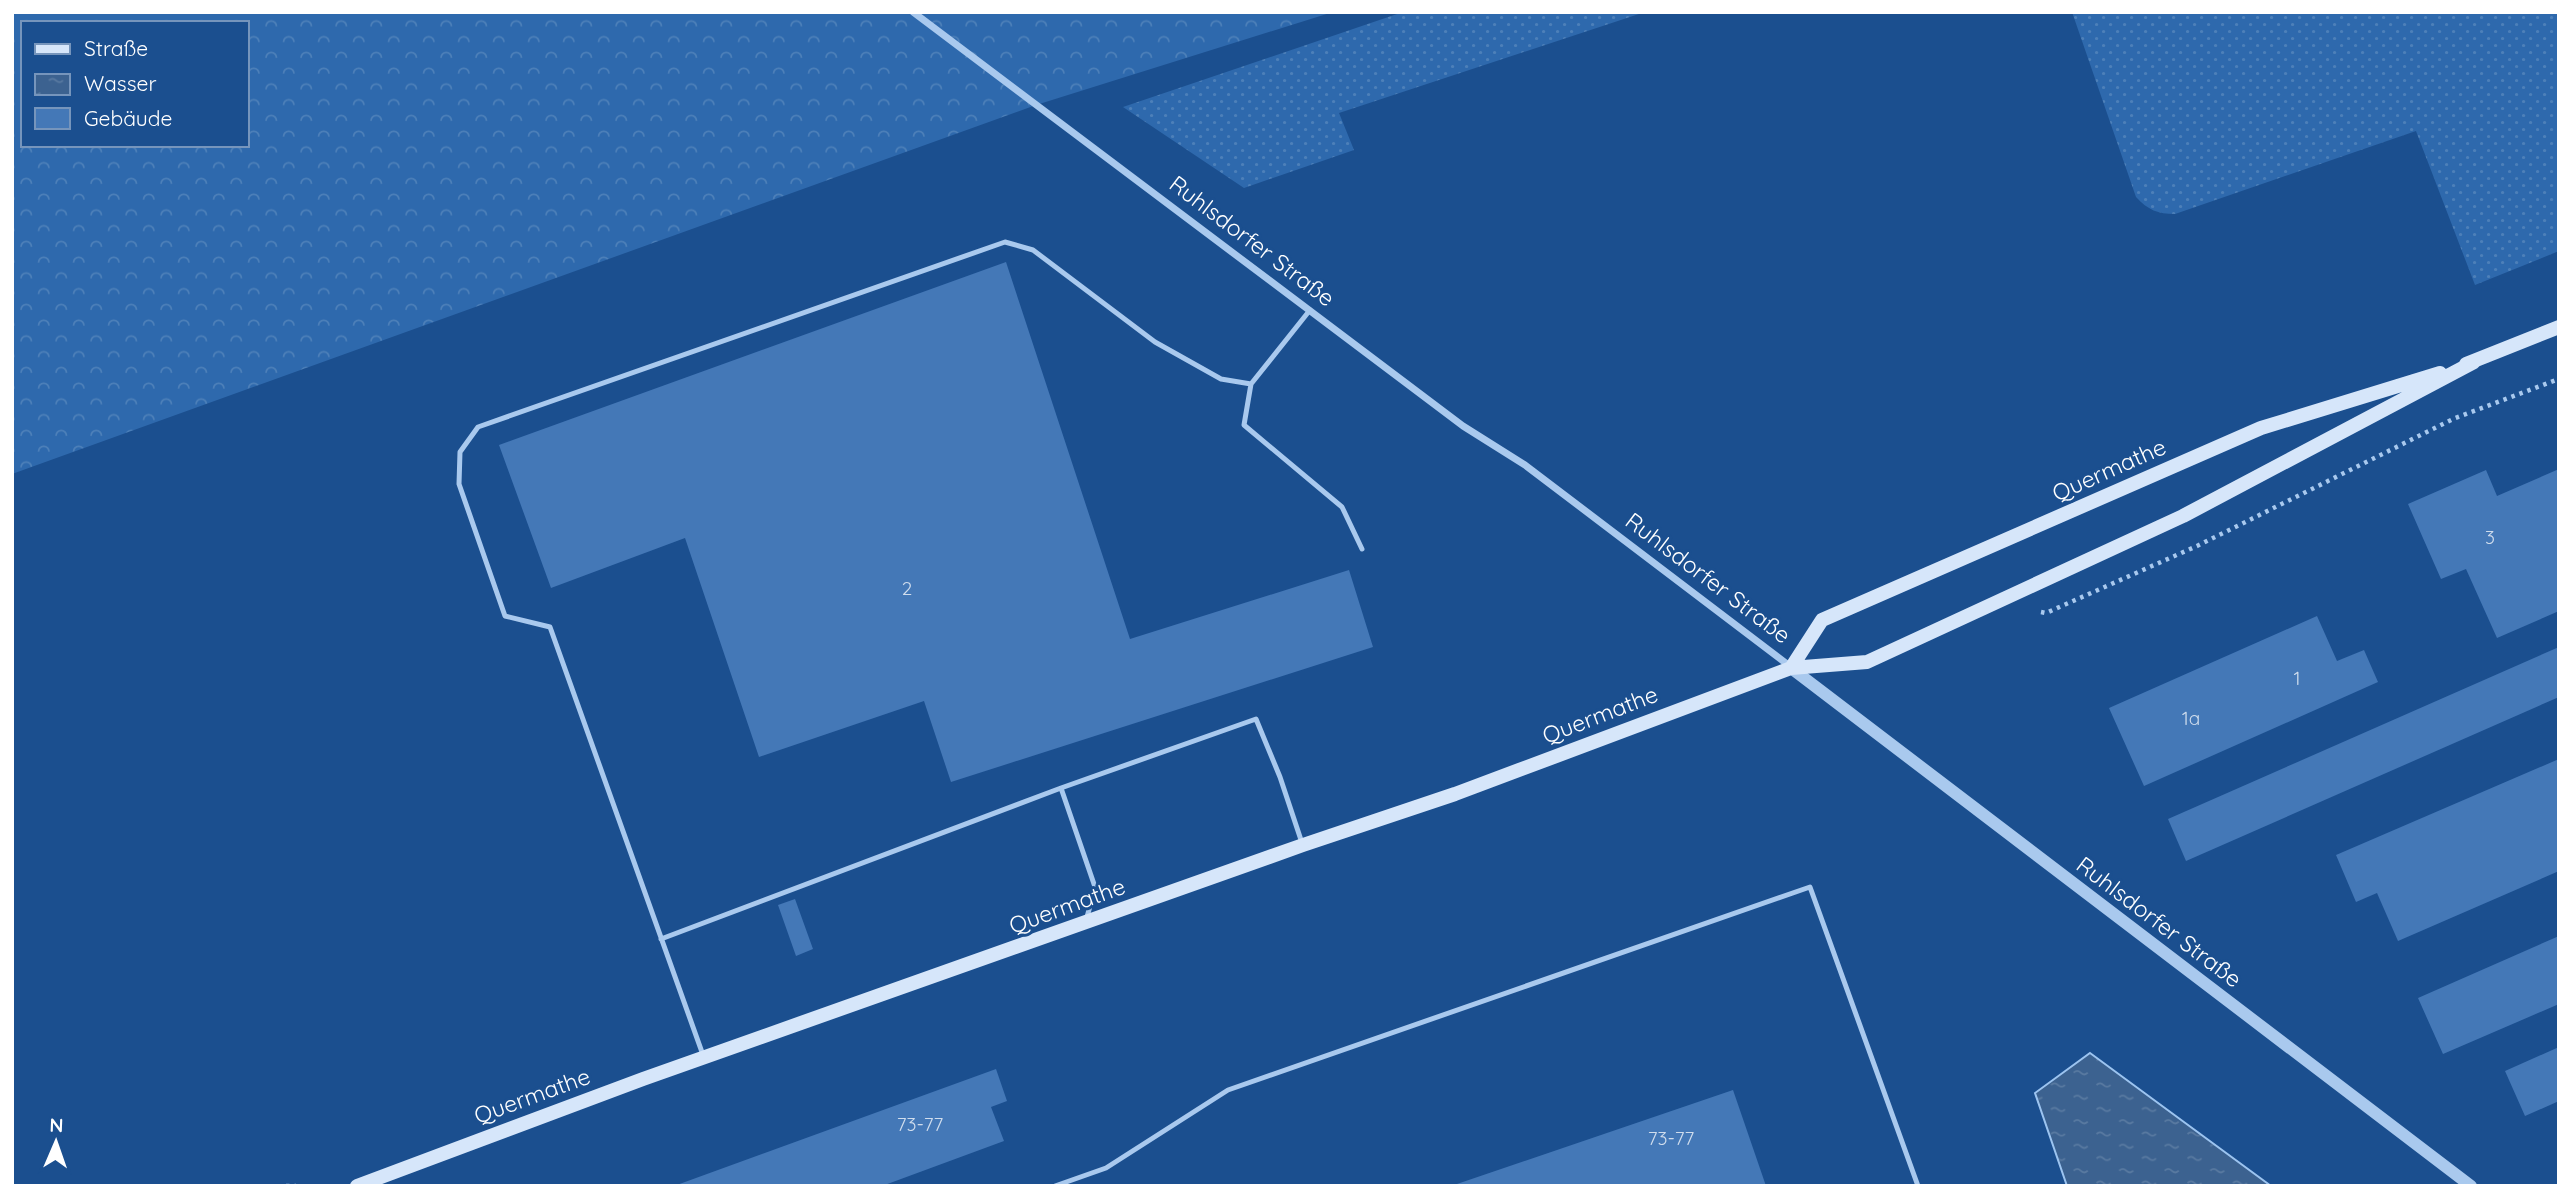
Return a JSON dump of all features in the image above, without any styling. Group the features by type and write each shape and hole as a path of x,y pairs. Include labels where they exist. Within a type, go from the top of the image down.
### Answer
{"main road":[{"name":"Quermathe","path":"1791,668 1822,620 2261,428 2474,362 2559,327"},
{"name":"Quermathe","path":"357,1186 704,1058 1303,845 1455,794 1791,668 1867,662 2183,516 2474,362"}],"street":[{"name":"Ruhlsdorfer Straße","path":"913,12 1463,426 1525,465 2471,1186"}],"lane":[{"path":"704,1058 550,627 505,615 459,484 460,452 478,427 1006,242 1033,250 1155,342 1221,379 1251,384"},
{"path":"1310,310 1251,384 1244,425 1342,508 1362,550"},
{"path":"661,939 1060,788 1256,719 1280,777 1303,845"},
{"path":"1060,788 1095,887 1085,924"},
{"path":"1055,1186 1106,1168 1228,1090 1810,887 1917,1186"}],"path":[{"path":"2046,613 2197,546 2453,419 2559,379"},
{"path":"286,1186 296,1186"}],"green space":[{"path":"12,12 1333,12 1036,105 12,474"},
{"path":"1403,12 1645,12 1339,113 1354,150 1244,188 1123,107"},
{"path":"2072,12 2559,12 2559,251 2475,285 2416,131 2175,214 2154,210 2136,197"}],"water":[{"path":"2090,1053 2271,1186 2067,1186 2035,1093"}],"building":[{"path":"1006,262 1130,639 1349,570 1373,647 951,782 924,701 759,757 685,538 551,588 499,445"},
{"path":"2559,469 2559,611 2497,638 2466,569 2441,579 2408,504 2486,470 2497,496"},
{"path":"2317,616 2337,661 2364,650 2378,682 2144,786 2109,708"},
{"path":"2559,647 2559,697 2186,861 2168,819"},
{"path":"2559,759 2559,871 2398,941 2377,893 2356,902 2336,855"},
{"path":"795,899 813,949 796,956 778,905"},
{"path":"2559,936 2559,1004 2443,1054 2418,998"},
{"path":"2559,1047 2559,1101 2525,1116 2505,1071"},
{"path":"996,1069 1007,1101 991,1107 1004,1141 882,1186 674,1186"},
{"path":"1733,1090 1766,1186 1454,1186 1454,1185"}]}
